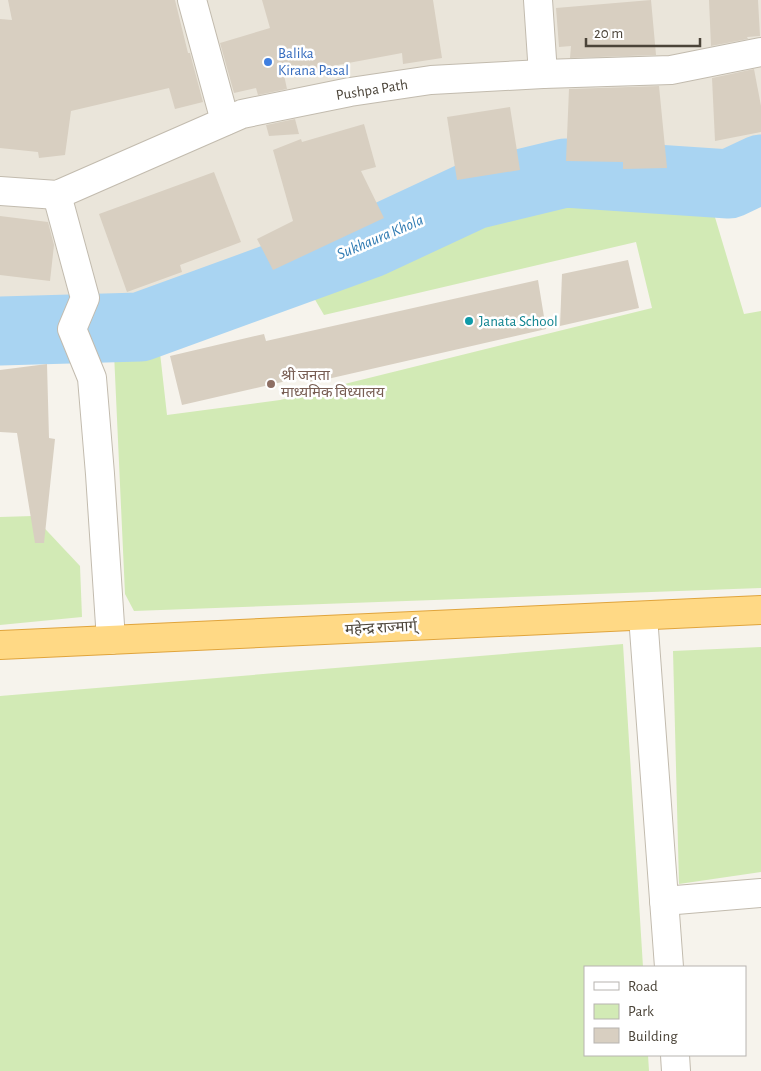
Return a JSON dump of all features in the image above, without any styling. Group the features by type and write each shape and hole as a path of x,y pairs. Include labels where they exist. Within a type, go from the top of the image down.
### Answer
{"highway":[{"name":"महेन्द्र राज्मार्ग्","path":"0,645 761,610"}],"street":[{"path":"192,0 225,122"},
{"path":"538,0 543,74"},
{"name":"Pushpa Path","path":"0,191 57,195 242,114 359,91 431,80 671,70 761,52"},
{"path":"57,195 85,298 72,329 92,378 111,640"},
{"path":"643,616 669,966"},
{"path":"664,901 761,893"},
{"path":"675,1056 676,1071"}],"shaded area":[{"path":"0,0 761,0 761,166 729,184 474,195 110,328 0,331"}],"green space":[{"path":"599,193 714,214 744,314 761,311 761,588 134,611 125,594 114,353 160,353 167,415 280,400 652,308 636,242 324,315 310,291 454,215"},
{"path":"33,516 80,566 82,617 0,625 0,517"},
{"path":"623,644 643,966 584,966 584,1056 648,1056 649,1071 0,1071 0,696"},
{"path":"761,647 761,872 679,884 673,651"}],"building":[{"path":"8,0 175,0 203,102 175,109 169,88 71,111 65,155 39,158 38,152 0,148 0,19 12,20"},
{"path":"262,0 433,0 442,58 403,64 402,53 284,75 287,89 258,95 256,88 234,93 220,43 270,28"},
{"path":"651,0 656,55 570,58 571,46 559,47 556,8"},
{"path":"709,0 758,0 760,36 747,37 748,39 711,46"},
{"path":"754,69 761,106 761,132 715,141 712,78"},
{"path":"659,86 667,168 623,169 623,162 566,161 569,89"},
{"path":"510,107 520,170 457,180 447,117"},
{"path":"295,119 299,134 269,136 266,125"},
{"path":"364,124 376,167 361,171 384,218 273,270 257,239 293,221 273,150 301,139 302,142"},
{"path":"214,172 241,242 180,265 182,272 127,292 99,214"},
{"path":"0,216 48,222 54,245 50,281 0,275"},
{"path":"628,260 639,308 560,326 562,274"},
{"name":"Janata School","path":"538,280 546,329 310,383 308,376 182,405 170,356 264,334 266,341"},
{"path":"47,364 49,438 55,439 44,543 35,543 17,433 0,432 0,370"}],"waterway":[{"name":"Sukhaura Khola","path":"0,331 140,327 371,243 474,195 565,173 729,184 761,169"}],"place":[{"name":"Balika Kirana Pasal","path":"268,62"},
{"name":"Janata School","path":"469,321"},
{"name":"श्री जनता माध्यमिक विध्यालय","path":"271,384"}]}
